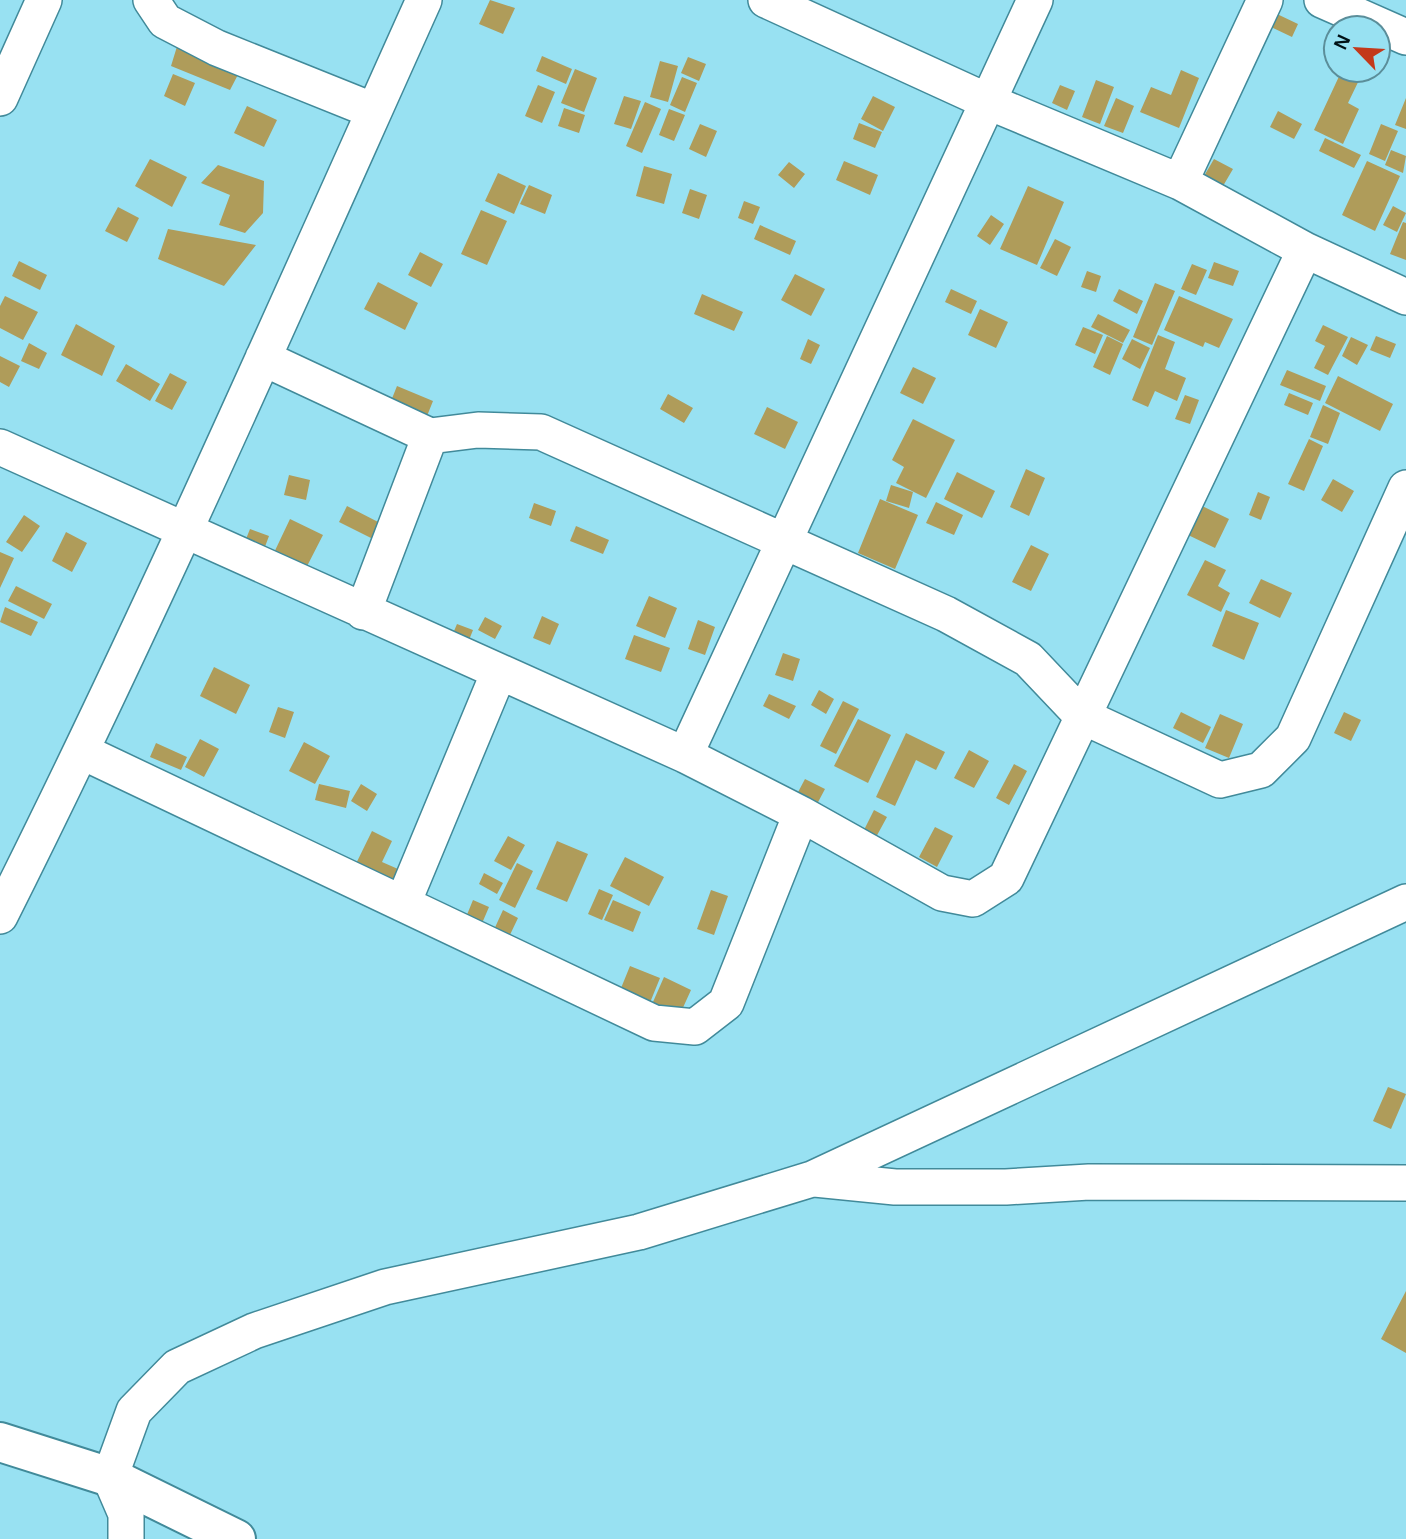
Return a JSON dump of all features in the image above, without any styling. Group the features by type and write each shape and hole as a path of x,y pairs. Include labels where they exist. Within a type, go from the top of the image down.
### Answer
{"street":[{"path":"0,98 44,0"},
{"path":"151,0 165,21 217,48 374,111"},
{"path":"0,916 83,752 185,533 424,0"},
{"path":"766,0 989,102 1180,182 1305,250 1406,297"},
{"path":"685,755 1035,0"},
{"path":"1180,182 1265,0"},
{"path":"1322,0 1406,37"},
{"path":"0,447 185,533 685,755 802,814 942,893 973,899 1006,878 1305,250"},
{"path":"263,358 430,436 478,430 541,432 946,614 1028,659 1082,716 1220,780 1261,770 1293,737 1406,488"},
{"path":"363,612 430,436"},
{"path":"403,903 499,673"},
{"path":"83,752 654,1023 695,1027 726,1003 802,814"},
{"path":"126,1539 126,1514 110,1477 134,1411 177,1367 254,1331 385,1287 639,1232 812,1179 1406,902"},
{"path":"812,1179 895,1186 1006,1186 1089,1182 1406,1184"},
{"path":"0,1442 110,1477 236,1539"}],"building":[{"path":"490,0 515,8 503,34 479,24"},
{"path":"1277,14 1298,24 1292,37 1271,27"},
{"path":"179,40 243,65 230,90 171,66"},
{"path":"542,56 572,69 566,84 536,71"},
{"path":"688,57 706,64 699,81 681,73"},
{"path":"660,61 678,66 668,102 650,97"},
{"path":"575,69 597,78 584,112 561,103"},
{"path":"1181,70 1199,78 1179,128 1140,112 1151,87 1171,95"},
{"path":"173,74 195,83 185,106 164,96"},
{"path":"682,77 697,83 685,112 670,105"},
{"path":"1096,80 1114,87 1100,124 1082,117"},
{"path":"1335,84 1357,84 1348,103 1359,109 1343,144 1314,130"},
{"path":"538,85 555,92 542,123 525,116"},
{"path":"1060,85 1075,91 1067,110 1052,103"},
{"path":"624,96 641,101 631,129 614,124"},
{"path":"873,96 895,107 883,131 861,119"},
{"path":"1116,98 1134,106 1123,133 1104,126"},
{"path":"1406,98 1406,129 1395,125"},
{"path":"645,102 661,109 642,153 626,146"},
{"path":"247,106 277,120 264,147 234,133"},
{"path":"564,108 585,115 579,133 558,126"},
{"path":"669,109 685,115 674,141 659,135"},
{"path":"1278,111 1302,124 1294,139 1270,127"},
{"path":"859,123 882,132 875,148 853,139"},
{"path":"700,124 717,131 706,157 689,149"},
{"path":"1381,124 1398,131 1385,161 1369,154"},
{"path":"1325,138 1361,155 1354,168 1319,151"},
{"path":"1391,150 1406,156 1403,173 1385,165"},
{"path":"150,159 187,177 172,207 135,186"},
{"path":"1214,159 1233,169 1223,186 1204,176"},
{"path":"844,161 878,175 870,195 836,180"},
{"path":"1367,161 1400,176 1375,231 1342,215"},
{"path":"789,162 805,174 794,188 778,175"},
{"path":"218,165 264,181 263,213 245,233 219,225 230,195 201,183"},
{"path":"644,166 672,174 664,204 636,196"},
{"path":"498,173 526,186 514,214 485,201"},
{"path":"529,185 552,195 545,214 520,204"},
{"path":"1028,186 1064,202 1037,265 1000,249"},
{"path":"690,189 707,195 699,219 682,213"},
{"path":"744,201 760,207 753,224 738,218"},
{"path":"1393,206 1406,213 1397,232 1383,225"},
{"path":"118,207 139,218 127,242 105,231"},
{"path":"481,210 507,221 487,265 461,254"},
{"path":"991,215 1004,224 990,245 977,236"},
{"path":"1403,222 1406,223 1406,260 1390,254"},
{"path":"760,225 796,241 790,255 754,239"},
{"path":"168,229 256,245 224,286 158,259"},
{"path":"1055,239 1071,247 1057,276 1040,268"},
{"path":"420,252 443,264 431,287 408,275"},
{"path":"19,261 47,275 40,290 12,276"},
{"path":"1214,262 1239,271 1233,286 1208,278"},
{"path":"1192,264 1207,270 1196,295 1181,289"},
{"path":"1087,271 1101,276 1096,292 1081,287"},
{"path":"795,274 825,289 811,316 781,300"},
{"path":"378,282 418,303 405,330 364,309"},
{"path":"1155,283 1175,291 1152,345 1133,337"},
{"path":"951,289 977,301 971,314 945,302"},
{"path":"1119,289 1143,301 1137,314 1113,301"},
{"path":"702,294 743,312 734,331 694,314"},
{"path":"5,296 38,312 23,340 0,328 0,306"},
{"path":"1179,296 1233,319 1219,348 1205,342 1203,347 1164,330"},
{"path":"980,309 1008,322 996,348 968,335"},
{"path":"1098,314 1130,330 1123,343 1091,327"},
{"path":"76,324 115,346 102,376 61,355"},
{"path":"1323,325 1348,337 1328,375 1314,368 1325,346 1315,341"},
{"path":"1083,327 1103,335 1095,354 1075,345"},
{"path":"1158,335 1175,342 1165,369 1186,378 1177,401 1155,391 1148,407 1132,400"},
{"path":"1107,336 1123,344 1110,375 1093,367"},
{"path":"1376,336 1396,344 1390,358 1370,350"},
{"path":"1351,337 1368,345 1357,365 1342,356"},
{"path":"808,339 820,345 811,364 800,359"},
{"path":"1132,339 1150,348 1140,369 1122,359"},
{"path":"29,343 47,353 39,369 21,361"},
{"path":"0,356 20,366 9,387 0,382"},
{"path":"126,364 160,384 150,401 116,381"},
{"path":"913,367 936,378 923,404 900,393"},
{"path":"1287,370 1326,386 1320,401 1280,385"},
{"path":"170,373 187,382 172,410 155,401"},
{"path":"1338,376 1393,404 1380,431 1325,403"},
{"path":"397,386 433,401 421,431 385,416"},
{"path":"1289,393 1313,403 1308,415 1284,405"},
{"path":"668,394 693,408 684,423 660,409"},
{"path":"1185,395 1199,400 1190,424 1175,419"},
{"path":"1323,405 1340,413 1328,444 1310,437"},
{"path":"767,407 798,422 785,449 754,434"},
{"path":"913,419 955,440 926,498 896,483 904,467 892,460"},
{"path":"1309,439 1323,446 1304,491 1288,484"},
{"path":"1026,469 1045,478 1029,516 1010,507"},
{"path":"957,472 995,491 982,518 944,499"},
{"path":"289,475 310,480 306,500 284,495"},
{"path":"1333,479 1354,491 1342,512 1321,500"},
{"path":"891,485 913,492 909,508 886,501"},
{"path":"1258,492 1270,497 1261,520 1249,515"},
{"path":"880,499 918,515 895,569 858,553"},
{"path":"936,502 963,515 954,535 926,523"},
{"path":"534,503 556,511 551,526 529,518"},
{"path":"1198,504 1229,519 1215,548 1184,533"},
{"path":"347,506 382,524 375,540 339,522"},
{"path":"24,515 40,526 22,552 6,542"},
{"path":"290,519 323,535 303,574 271,559"},
{"path":"576,526 609,540 603,554 570,541"},
{"path":"250,529 269,536 263,552 244,544"},
{"path":"66,532 87,543 72,572 52,561"},
{"path":"1031,545 1049,554 1031,591 1012,582"},
{"path":"0,552 14,558 0,588"},
{"path":"1205,560 1226,570 1218,586 1230,593 1221,612 1187,595"},
{"path":"1261,579 1292,593 1280,618 1249,603"},
{"path":"16,586 52,604 44,619 8,601"},
{"path":"649,596 677,608 665,638 636,626"},
{"path":"5,607 38,622 31,636 0,622"},
{"path":"1226,610 1259,623 1244,660 1212,646"},
{"path":"542,616 559,624 550,645 533,638"},
{"path":"485,617 502,626 495,639 478,630"},
{"path":"698,620 715,627 705,655 688,649"},
{"path":"457,624 473,630 465,650 449,643"},
{"path":"634,635 670,648 661,672 625,659"},
{"path":"783,653 800,659 793,681 775,675"},
{"path":"214,667 250,685 236,714 200,696"},
{"path":"819,690 834,699 826,714 811,705"},
{"path":"769,694 796,706 789,719 763,706"},
{"path":"843,701 859,709 836,754 820,746"},
{"path":"278,707 294,712 285,738 269,732"},
{"path":"1181,712 1211,727 1203,743 1173,728"},
{"path":"1344,712 1361,720 1351,741 1334,733"},
{"path":"1220,714 1243,724 1229,758 1205,748"},
{"path":"858,719 891,735 868,783 834,766"},
{"path":"906,733 945,752 936,770 916,760 895,806 876,797"},
{"path":"200,739 219,749 204,777 185,767"},
{"path":"304,742 330,756 315,784 289,771"},
{"path":"156,743 187,757 181,770 150,757"},
{"path":"969,750 989,761 974,788 954,778"},
{"path":"1014,764 1027,771 1009,805 996,798"},
{"path":"805,779 825,789 816,806 796,796"},
{"path":"319,784 350,791 346,808 315,800"},
{"path":"361,784 377,794 367,811 351,801"},
{"path":"874,810 887,817 875,839 863,832"},
{"path":"935,827 953,836 937,867 919,857"},
{"path":"372,831 392,841 382,862 398,869 383,899 347,882"},
{"path":"508,836 525,845 511,870 494,861"},
{"path":"557,841 588,854 567,902 536,889"},
{"path":"625,857 664,877 649,906 610,886"},
{"path":"517,863 533,871 515,908 499,900"},
{"path":"484,873 503,883 497,894 479,884"},
{"path":"599,889 613,895 602,920 588,914"},
{"path":"711,890 728,896 714,935 697,929"},
{"path":"473,900 489,907 480,928 464,922"},
{"path":"613,900 641,912 633,932 604,920"},
{"path":"503,910 518,918 507,941 492,934"},
{"path":"630,966 660,978 647,1010 617,998"},
{"path":"664,977 691,990 676,1023 649,1011"},
{"path":"1388,1087 1406,1094 1391,1129 1373,1121"},
{"path":"1406,1291 1406,1353 1381,1339"}]}
